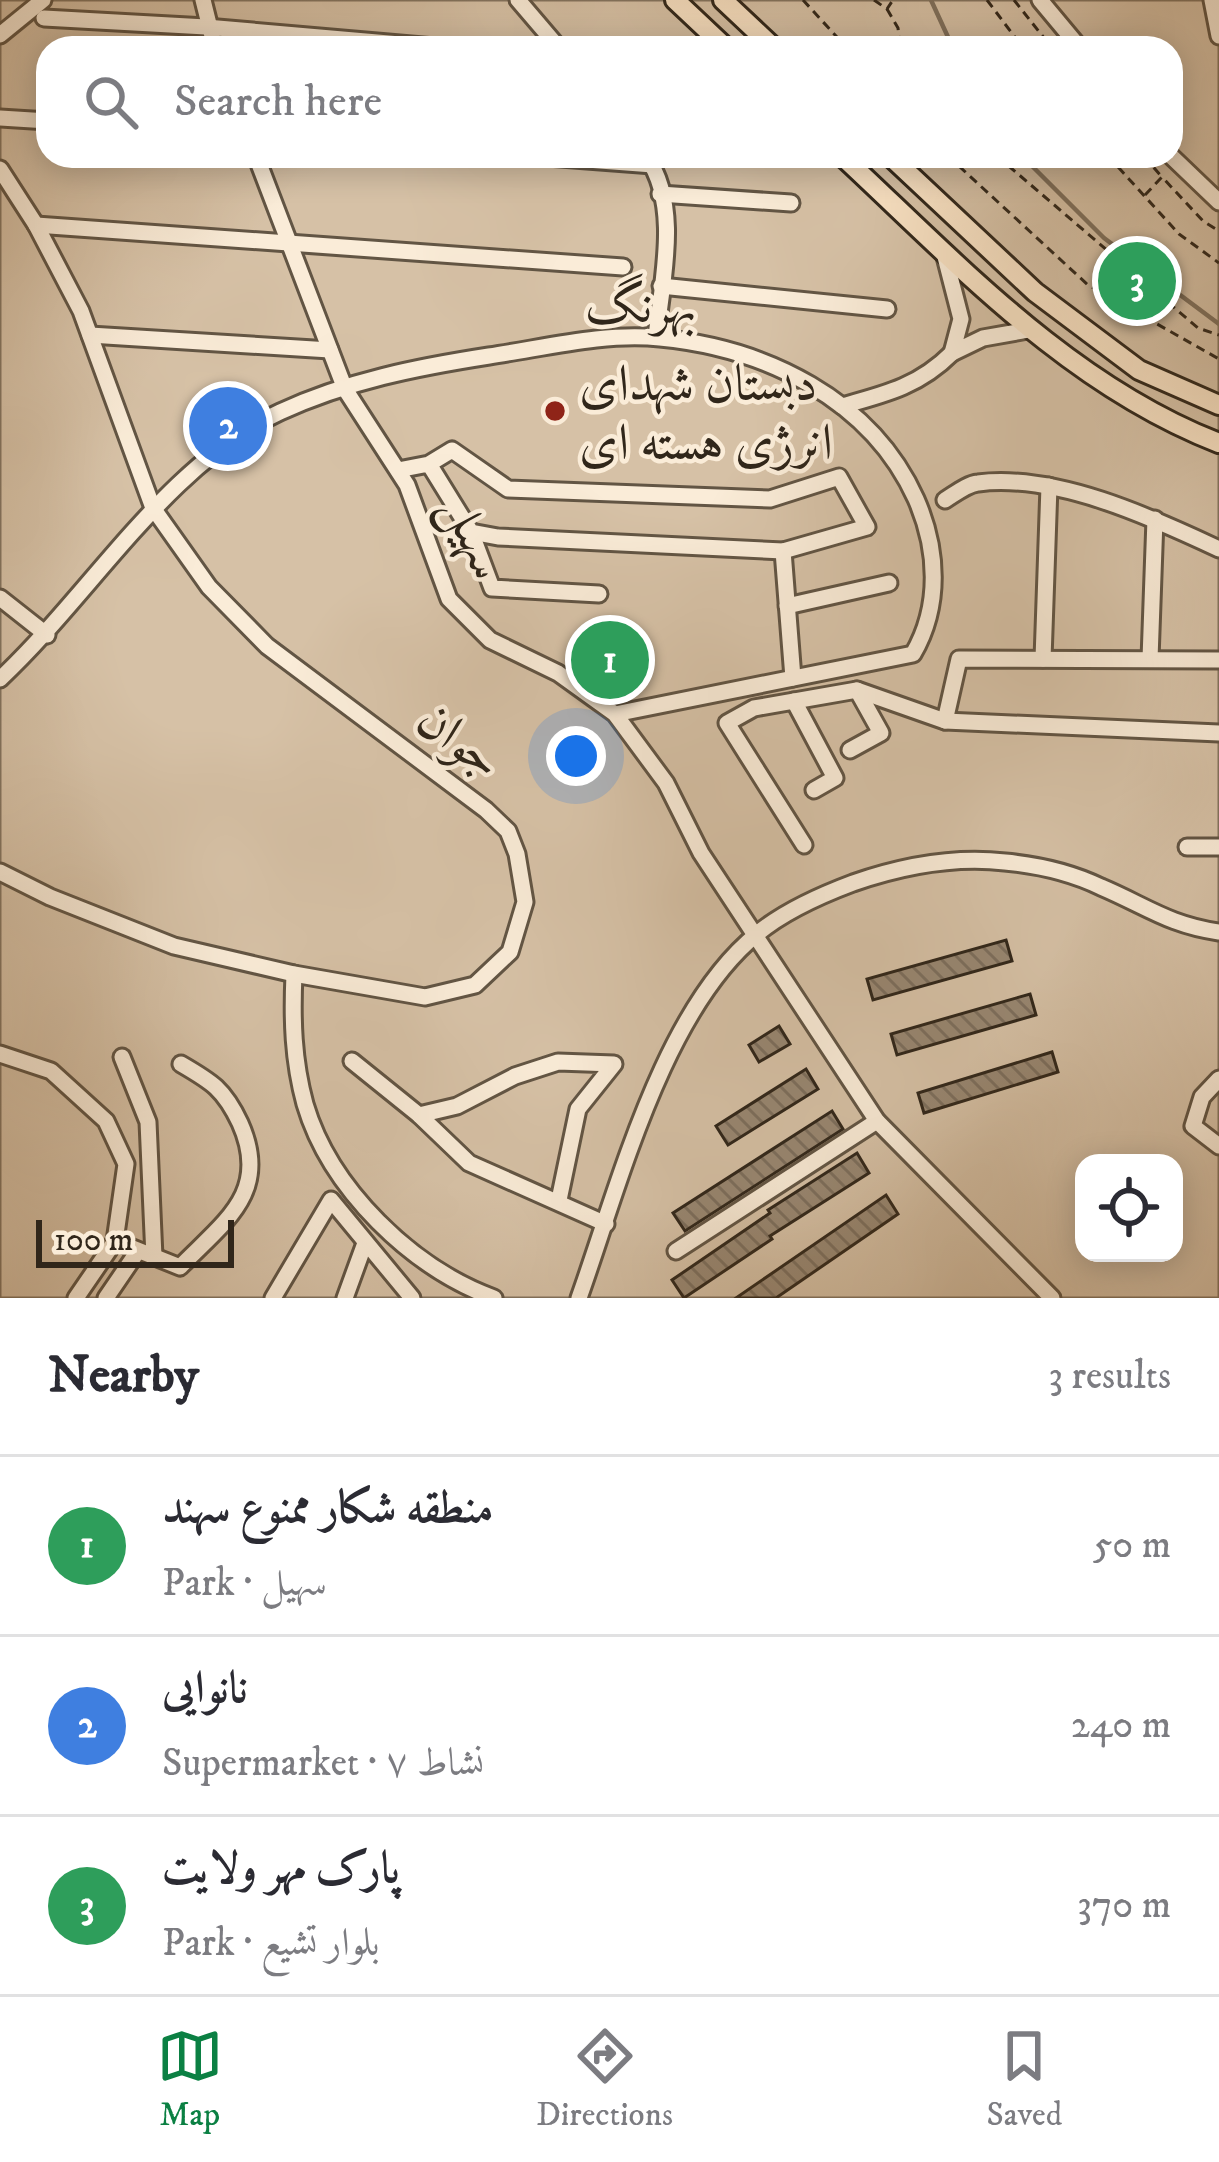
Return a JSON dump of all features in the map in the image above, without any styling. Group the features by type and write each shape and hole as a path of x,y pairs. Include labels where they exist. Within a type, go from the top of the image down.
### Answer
{"main road":[{"path":"675,0 713,36"},
{"path":"723,0 761,36"},
{"path":"855,168 1028,330 1109,386 1219,443"},
{"path":"903,168 1035,292 1139,370 1219,405"}],"street":[{"path":"203,0 209,36"},
{"path":"518,0 549,36"},
{"path":"1040,0 1070,36"},
{"path":"1212,0 1219,36"},
{"path":"0,35 44,9 309,36"},
{"path":"0,118 36,120"},
{"name":"سهیل","path":"261,168 345,389 407,485 449,599 490,640 559,673 615,714 666,783 701,853 877,1121 1052,1298"},
{"path":"652,168 667,227 656,337"},
{"path":"1183,168 1219,202"},
{"name":"جوان","path":"0,169 37,225 90,335 154,508 209,587 267,646 508,831 525,902 510,952 475,985 425,997 293,974 174,946 0,872"},
{"path":"660,194 791,203"},
{"path":"37,225 623,267"},
{"path":"943,250 962,319 952,353"},
{"path":"661,286 887,309"},
{"path":"842,406 931,375 952,353 983,338 1028,330"},
{"path":"90,335 330,350"},
{"name":"بهرنگ","path":"0,679 47,634 154,508 198,464 279,412 391,372 573,343 656,337 724,348 818,385 870,429 905,475 929,529 934,575 928,628 913,654 615,714"},
{"path":"398,470 429,464 452,450 508,489 770,499 839,477 866,526 783,550 471,532"},
{"path":"429,464 471,532 492,587 599,594"},
{"path":"945,500 974,483 1049,486 1155,519 1219,549"},
{"path":"1043,658 1049,486"},
{"path":"1150,659 1155,519"},
{"path":"783,550 793,678"},
{"path":"787,606 889,583"},
{"path":"0,598 47,634"},
{"path":"945,721 959,659 1219,660"},
{"path":"850,750 881,733 860,690"},
{"path":"804,845 727,723 754,709 860,690 945,721 1219,733"},
{"path":"794,701 835,778 814,790"},
{"path":"1187,847 1219,848"},
{"path":"579,1298 663,1064 684,1022 757,934 826,893 885,872 948,860 1004,862 1099,885 1172,923 1219,932"},
{"path":"293,974 292,1036 306,1106 337,1173 393,1236 459,1292 494,1298"},
{"path":"0,1054 51,1071 106,1121 126,1164 116,1240 76,1298"},
{"path":"106,1298 146,1254 148,1122 122,1057"},
{"path":"352,1061 470,1163 606,1224"},
{"path":"419,1115 457,1106 515,1076 558,1062 614,1064 578,1109 559,1200"},
{"path":"116,1240 180,1267 231,1215 254,1163 249,1143 220,1087 181,1064"},
{"path":"1219,1079 1202,1097 1193,1126 1219,1146"},
{"path":"676,1251 877,1121"},
{"path":"273,1298 331,1200 412,1298"},
{"path":"344,1298 365,1243"}],"path":[{"path":"803,0 836,36"},
{"path":"874,0 887,9 899,36"},
{"path":"887,9 893,0"},
{"path":"987,0 1015,36"},
{"path":"1014,0 1042,36"},
{"path":"961,168 1088,285 1219,358"},
{"path":"1011,168 1198,328 1219,335"},
{"path":"1119,168 1179,234 1219,263"},
{"path":"1154,168 1202,221 1219,231"},
{"path":"1144,196 1162,177"}],"shaded area":[{"path":"0,0 1219,0 1219,1298 0,1298"}],"building":[{"path":"1006,940 1012,961 873,1000 867,979"},
{"path":"1030,994 1036,1015 897,1055 891,1034"},
{"path":"779,1026 790,1044 759,1062 749,1045"},
{"path":"1052,1052 1058,1072 924,1113 918,1093"},
{"path":"806,1069 818,1089 728,1145 716,1126"},
{"path":"832,1111 843,1129 685,1231 673,1213"},
{"path":"857,1153 869,1173 684,1298 672,1280"},
{"path":"886,1195 898,1214 776,1298 736,1298"}],"waterway":[{"path":"931,0 948,36"},
{"path":"1034,168 1104,238 1219,324"}],"place":[{"name":"پارک مهر ولایت","path":"1137,281"},
{"name":"دبستان شهدای انرژی هسته ای","path":"555,411"},
{"name":"نانوایی","path":"228,426"},
{"name":"منطقه شکار ممنوع سهند","path":"610,660"}]}
